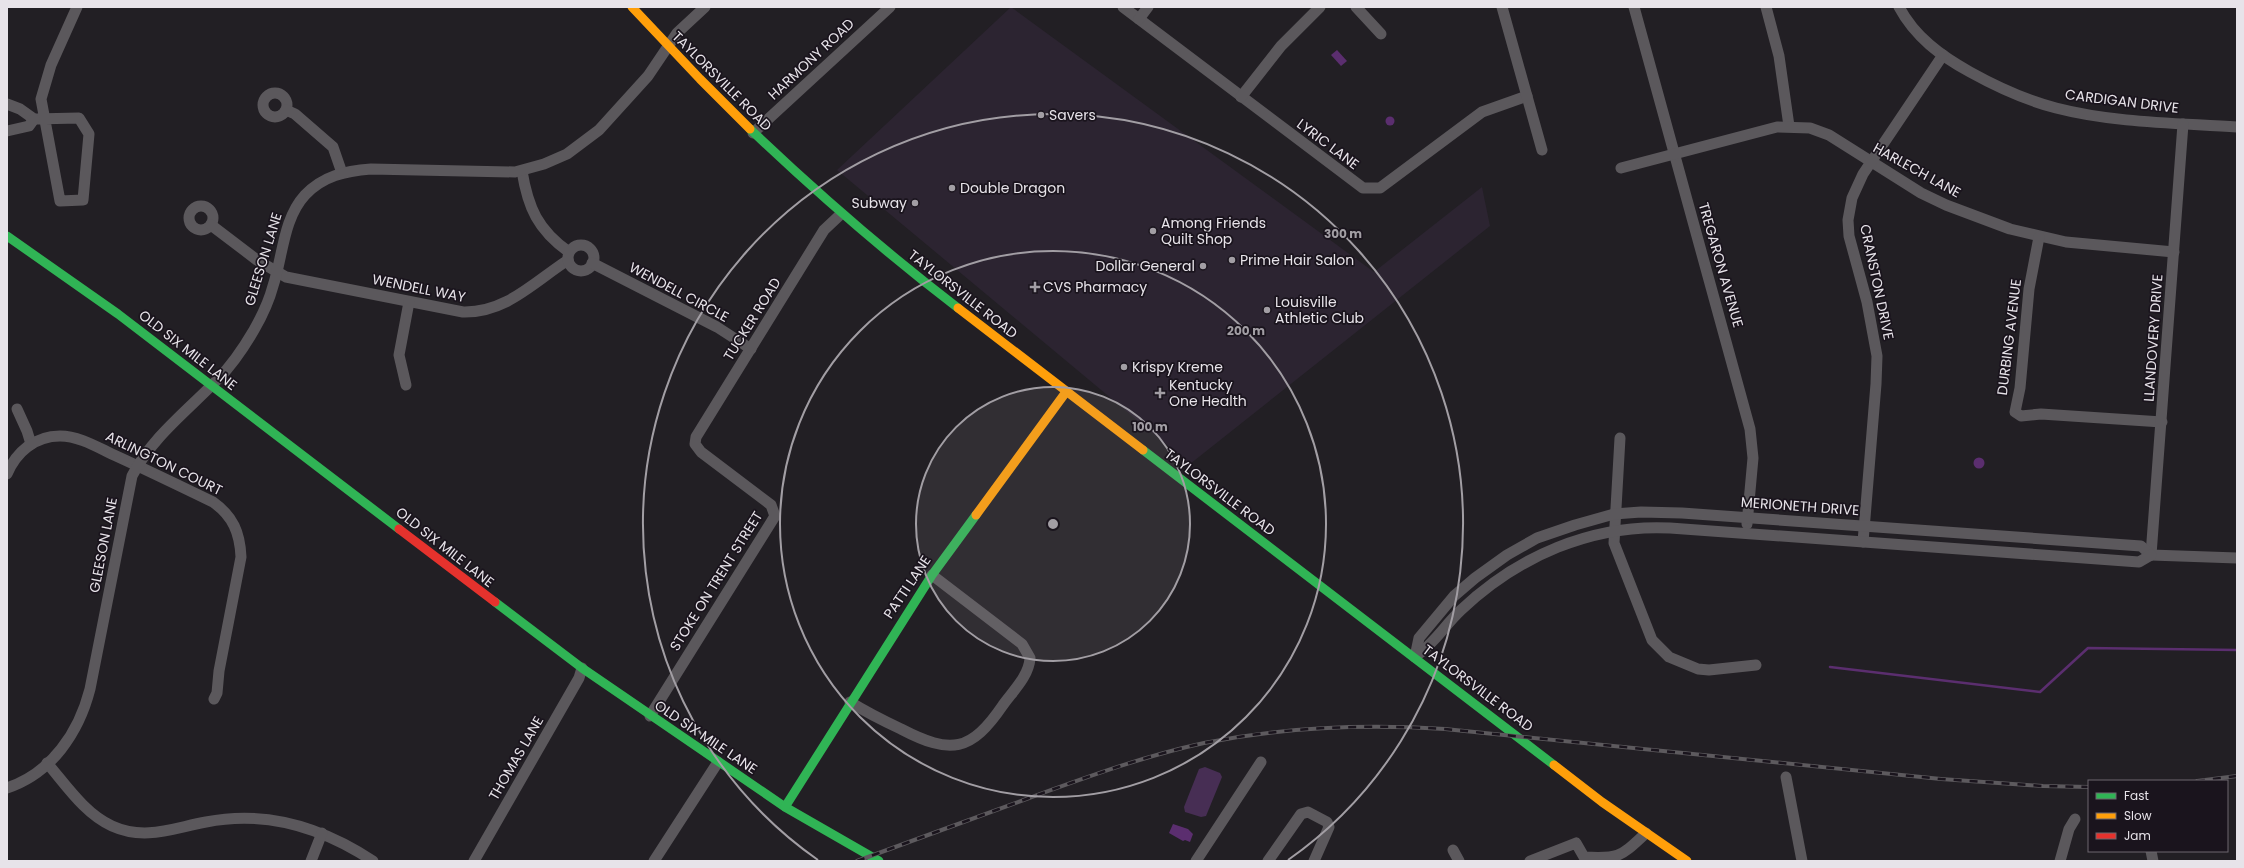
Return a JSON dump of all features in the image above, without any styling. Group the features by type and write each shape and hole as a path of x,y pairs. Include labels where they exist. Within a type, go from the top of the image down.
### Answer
{"street":[{"path":"7,104 20,109 34,119 46,119 79,118 89,134 84,200 60,201 46,119 41,99 46,81 77,7"},
{"name":"TAYLORSVILLE ROAD","path":"632,7 667,47 753,133 841,214 922,281 1415,657 1602,802 1688,861"},
{"name":"GLEESON LANE","path":"7,788 33,775 68,742 86,705 132,476 137,465 158,439 223,373 254,330 263,313 277,272 289,222 299,202 318,184 342,173 371,169 483,172 522,171 560,157 590,138 641,85 677,33 705,7"},
{"name":"HARMONY ROAD","path":"753,133 890,7"},
{"name":"LYRIC LANE","path":"1124,7 1358,185 1370,189 1385,185 1482,112 1527,96"},
{"path":"1139,19 1148,7"},
{"path":"1241,97 1281,46 1320,7"},
{"path":"1356,7 1381,34"},
{"path":"1502,7 1542,150"},
{"name":"TREGARON AVENUE","path":"1634,7 1750,429 1753,458 1746,534"},
{"path":"1766,7 1779,56 1789,126"},
{"name":"CARDIGAN DRIVE","path":"1899,7 1911,26 1925,41 1943,55 1992,84 2021,97 2056,108 2099,116 2183,124 2237,127"},
{"name":"CRANSTON DRIVE","path":"1863,542 1877,356 1867,302 1849,236 1848,220 1855,190 1871,162 1943,55"},
{"path":"286,110 295,114 333,147 342,173"},
{"path":"7,131 29,126 34,119"},
{"name":"LLANDOVERY DRIVE","path":"2151,555 2183,124"},
{"name":"HARLECH LANE","path":"1621,168 1777,127 1789,126 1820,131 1903,183 1946,205 2010,229 2039,237 2103,247 2174,252"},
{"path":"522,171 528,202 537,221 568,256 572,267 580,270 587,268 592,263 593,254 588,247 575,246 568,256"},
{"name":"TUCKER ROAD","path":"695,444 699,432 824,230 841,214"},
{"name":"WENDELL WAY","path":"211,225 257,260 286,277 463,312 489,310 517,296 568,256"},
{"name":"OLD SIX MILE LANE","path":"7,236 118,314 582,668 785,807 879,861"},
{"name":"DURBING AVENUE","path":"2039,237 2028,289 2020,388 2015,412 2021,416 2041,414 2162,422"},
{"name":"WENDELL CIRCLE","path":"592,263 710,323 751,349"},
{"path":"406,385 399,355 409,302"},
{"name":"PATTI LANE","path":"785,807 850,702 932,575 1066,392"},
{"path":"17,409 28,431 31,444"},
{"name":"ARLINGTON COURT","path":"7,474 14,458 23,449 31,444 47,437 68,436 137,465 213,502 232,519 239,535 241,557 217,693 214,699"},
{"path":"1620,438 1614,514 1614,543 1652,640 1663,652 1677,662 1698,669 1756,665"},
{"name":"STOKE ON TRENT STREET","path":"650,716 775,516 771,505 702,452 695,444"},
{"name":"MERIONETH DRIVE","path":"1415,657 1419,638 1454,596 1475,578 1507,555 1537,538 1586,521 1614,514 1641,512 1864,526 2141,546 2151,555 2237,558"},
{"path":"1415,657 1431,646 1468,604 1507,573 1562,545 1614,530 1645,527 2139,562 2151,555"},
{"path":"850,702 930,744 948,746 957,745 973,739 987,728 1027,672 1030,658 1022,644 932,575"},
{"name":"THOMAS LANE","path":"474,861 579,678 582,668"},
{"path":"654,861 718,762"},
{"path":"1196,861 1261,762"},
{"path":"47,763 93,814 110,826 126,831 155,834 207,821 241,818 273,820 300,825 337,839 373,861"},
{"path":"1786,777 1802,861"},
{"path":"1268,861 1301,814 1308,812 1327,822 1329,827 1314,861"},
{"path":"2060,861 2069,829 2075,819"},
{"path":"311,861 322,833"},
{"path":"1530,861 1576,843 1583,859 1612,858 1627,851 1646,833"},
{"path":"1453,850 1459,861"}],"shaded area":[{"path":"1011,7 1374,272 1482,187 1490,226 1190,464 837,170"},
{"path":"1337,50 1347,61 1341,66 1331,55"},
{"path":"1390,116 1395,121 1390,126 1385,121"},
{"path":"1979,457 1983,459 1985,463 1983,467 1979,469 1975,467 1973,463 1975,459"},
{"path":"1205,767 1220,773 1222,777 1206,816 1201,817 1185,812 1184,807 1199,769"},
{"path":"1173,824 1188,829 1193,834 1190,842 1185,840 1183,841 1169,833"}],"waterway":[{"path":"1830,667 2040,692 2088,648 2237,650"}],"railway":[{"path":"857,861 1072,782 1160,754 1204,743 1264,733 1324,728 1384,727 1445,729 1941,779 2043,786 2088,787"},
{"path":"2205,780 2237,776"}],"traffic: fast":[{"path":"750,129 851,221 958,308"},
{"path":"7,236 118,314 399,529"},
{"path":"1143,450 1554,765"},
{"path":"785,807 932,575 976,515"},
{"path":"495,602 582,668 785,807 879,861"}],"traffic: slow":[{"path":"632,7 750,129"},
{"path":"958,308 1143,450"},
{"path":"976,515 1066,392"},
{"path":"1554,765 1602,802 1687,861"}],"traffic: jam":[{"path":"399,529 495,602"}],"place":[{"name":"Savers","path":"1041,115"},
{"name":"Double Dragon","path":"952,188"},
{"name":"Subway","path":"915,203"},
{"name":"Among Friends Quilt Shop","path":"1153,231"},
{"name":"Prime Hair Salon","path":"1232,260"},
{"name":"Dollar General","path":"1203,266"},
{"name":"CVS Pharmacy","path":"1035,287"},
{"name":"Louisville Athletic Club","path":"1267,310"},
{"name":"Krispy Kreme","path":"1124,367"},
{"name":"Kentucky One Health","path":"1160,393"}]}
